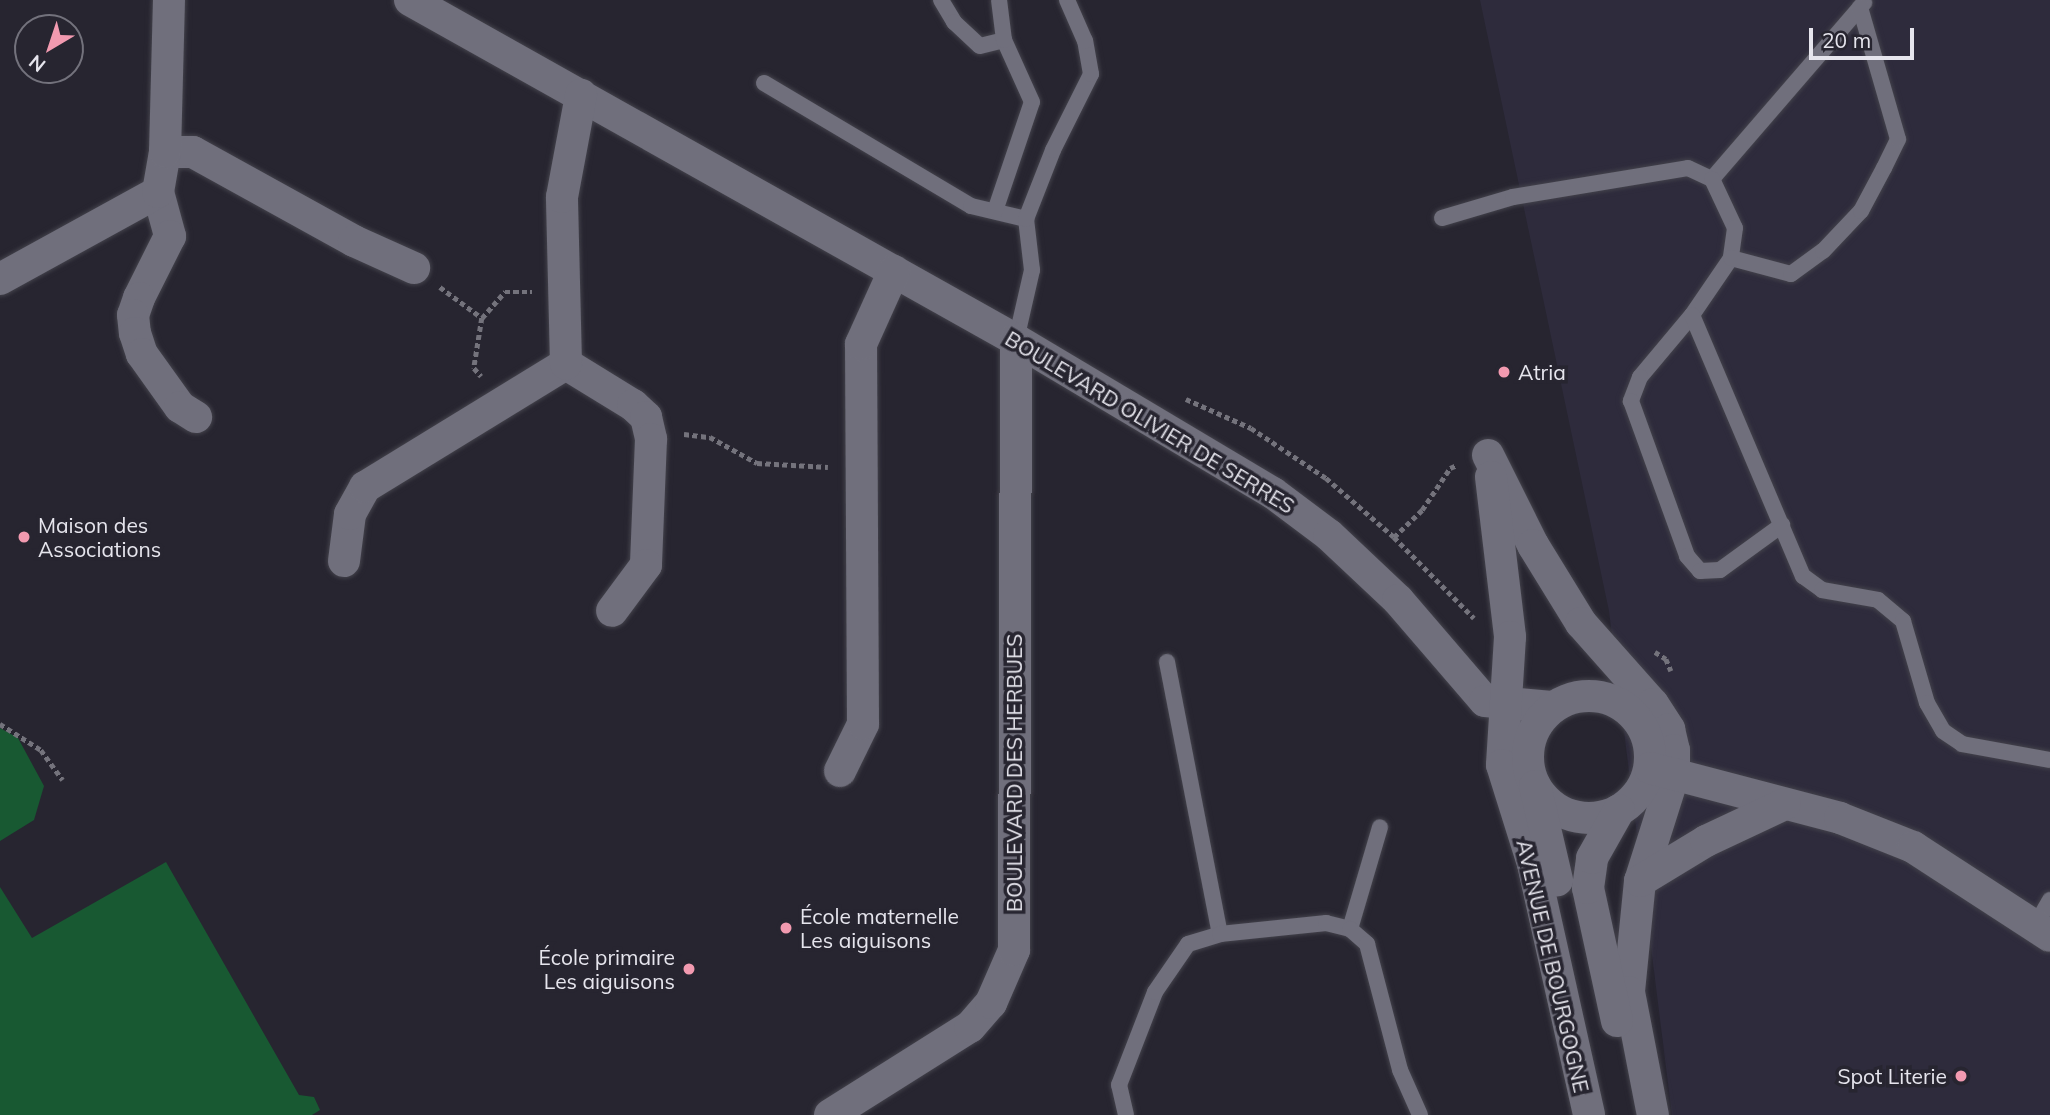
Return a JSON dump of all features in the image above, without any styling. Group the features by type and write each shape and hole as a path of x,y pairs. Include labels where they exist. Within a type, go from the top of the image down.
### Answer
{"street":[{"path":"169,0 165,152 158,192 170,236 133,315 142,354 180,407 196,417"},
{"name":"BOULEVARD OLIVIER DE SERRES","path":"410,0 1016,340 1273,493 1318,527 1398,600 1500,712 1532,776"},
{"path":"566,364 562,197 581,95"},
{"path":"165,152 193,152 354,241 414,268"},
{"path":"0,279 158,192"},
{"path":"840,771 863,724 860,344 894,271"},
{"name":"BOULEVARD DES HERBUES","path":"830,1115 970,1027 991,1003 1014,950 1016,340"},
{"path":"344,561 350,514 366,487 566,364"},
{"path":"566,364 633,405 646,417 646,565 612,611"},
{"path":"1489,455 1533,545 1581,623 1653,704 1669,729 1640,881 1629,992 1653,1115"},
{"name":"AVENUE DE BOURGOGNE","path":"1489,455 1510,637 1500,712 1505,783 1533,864 1588,1115"},
{"path":"1500,712 1552,708 1571,698 1612,699 1643,727 1662,771 1840,818 1913,847 2045,921"},
{"path":"1552,708 1532,734 1532,776 1547,801 1582,818 1619,810"},
{"path":"1635,1115 1588,888 1592,858 1619,810 1662,771"},
{"name":"AVENUE DE BOURGOGNE","path":"1532,776 1607,1115"},
{"path":"1640,881 1706,842 1784,804"}],"lane":[{"path":"941,0 954,22 980,46 1004,40"},
{"path":"995,211 1032,102 1004,40 999,0"},
{"path":"1016,340 1032,270 1026,219 1053,150 1091,74 1085,41 1067,0"},
{"path":"1712,179 1863,4"},
{"path":"1731,258 1791,274 1823,251 1861,211 1884,168 1898,139 1863,4"},
{"path":"764,83 971,206 1026,219"},
{"path":"1442,218 1513,197 1688,168 1712,179 1735,228 1731,258 1692,314 1640,377 1631,401 1687,556 1700,571 1720,570 1782,525"},
{"path":"1692,314 1802,576 1822,590 1878,600 1903,621 1927,704 1943,731 1962,744 2050,760"},
{"path":"1167,662 1220,934"},
{"path":"1350,929 1380,827"},
{"path":"1126,1115 1119,1085 1155,992 1188,944 1220,934 1326,923 1350,929 1367,944 1400,1070 1420,1115"}],"path":[{"path":"414,268 482,318"},
{"path":"504,401 474,368 482,318 505,292 564,291"},
{"path":"648,429 710,437 757,463 861,467"},
{"path":"1395,537 1422,510 1450,468 1489,455"},
{"path":"0,724 41,750 63,780"}],"shaded area":[{"path":"1480,0 2050,0 2050,1115 1672,1115 1609,611"}],"green space":[{"path":"0,728 18,738 44,786 34,820 0,841"},
{"path":"166,862 299,1095 314,1097 320,1110 312,1115 0,1115 0,887 32,938"}],"place":[{"name":"Atria","path":"1504,372"},
{"name":"Maison des Associations","path":"24,537"},
{"name":"École maternelle Les aiguisons","path":"786,928"},
{"name":"École primaire Les aiguisons","path":"689,969"},
{"name":"Spot Literie","path":"1961,1076"}]}
